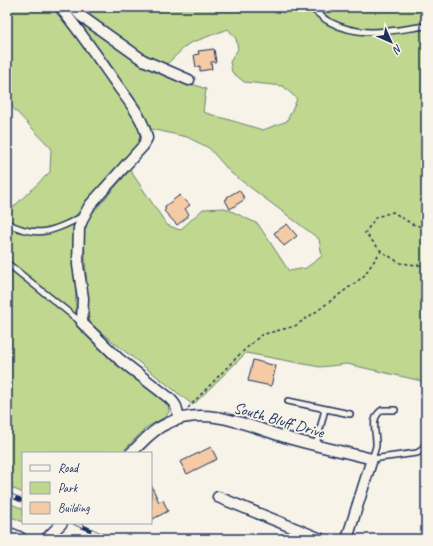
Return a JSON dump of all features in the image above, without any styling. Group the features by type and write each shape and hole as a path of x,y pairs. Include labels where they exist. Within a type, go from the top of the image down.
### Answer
{"main road":[{"path":"7,534 19,539"}],"street":[{"path":"60,7 74,24 136,112 145,129 147,138 143,146 90,205 79,228 78,265 83,298 82,323 119,359 176,404 178,411 177,420"},
{"path":"72,7 81,16 143,60 189,80"},
{"name":"South Bluff Drive","path":"132,452 154,432 166,424 197,416 233,420 293,440 372,459"},
{"path":"347,539 372,459"},
{"path":"218,497 321,539"},
{"path":"46,539 61,524"}],"lane":[{"path":"310,7 331,23 348,29 360,31 385,32 426,26"},
{"path":"7,223 17,228 33,232 46,231 61,228 84,216"},
{"path":"7,263 82,323"},
{"path":"288,401 350,414"},
{"path":"316,445 325,409"},
{"path":"395,410 382,410 376,417 374,429 376,445 372,459 398,455 411,455 420,451 426,442"},
{"path":"420,451 426,453"}],"path":[{"path":"426,190 426,199"},
{"path":"426,228 412,224 393,212 376,217 366,233 381,251 400,263 426,266"},
{"path":"177,420 205,389 261,335 295,326 306,319 363,277 381,251"}],"green space":[{"path":"7,7 55,7 133,114 140,131 139,143 75,216 76,323 105,350 165,400 168,403 169,412 166,417 147,427 122,452 22,452 22,493 7,486 7,213 50,172 51,148 12,107 7,104"},
{"path":"63,7 426,7 426,382 347,364 320,367 246,353 193,405 89,323 83,224 130,170 167,225 180,230 203,209 225,208 258,224 289,271 306,268 322,256 319,239 231,173 209,148 187,137 151,129 76,22","holes":["228,29 236,39 238,49 230,62 232,72 244,82 283,86 297,99 287,121 263,130 203,112 206,89 163,73 165,66 188,44"]},
{"path":"7,502 22,509 22,522 7,515"}],"building":[{"path":"214,49 216,62 211,62 212,69 200,71 200,66 196,67 194,55 199,54 198,51"},
{"path":"239,190 245,199 230,209 225,200 227,197"},
{"path":"180,195 190,205 185,209 189,214 177,225 164,211 166,209 164,207"},
{"path":"287,224 297,236 284,246 274,233"},
{"path":"253,360 276,366 271,386 248,381"},
{"path":"211,447 217,459 187,474 180,462"},
{"path":"152,487 159,502 163,500 168,511 152,519"}],"railway":[{"path":"7,494 22,501"},
{"path":"77,524 110,539"}]}
